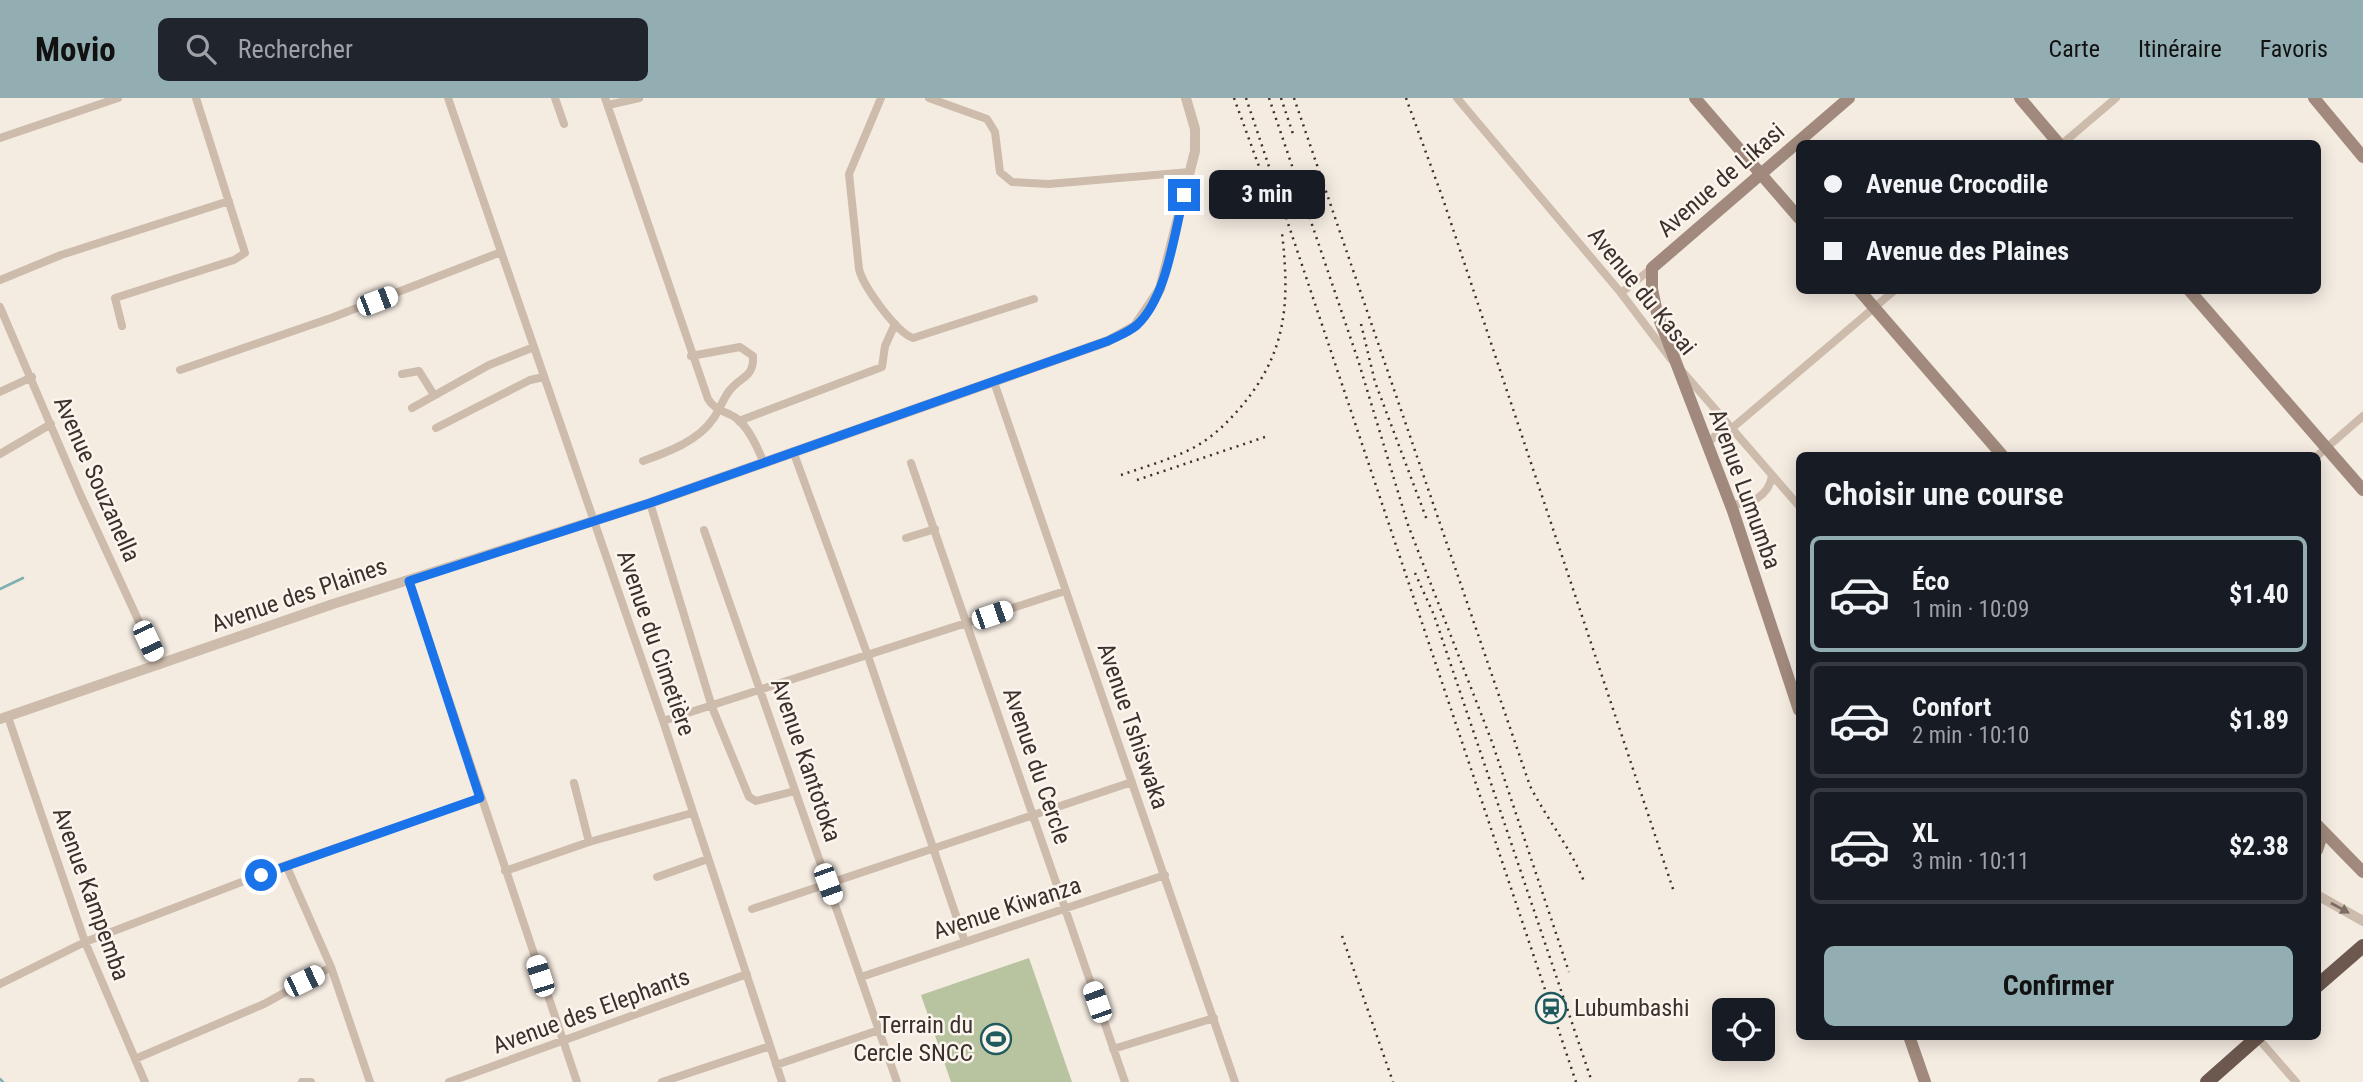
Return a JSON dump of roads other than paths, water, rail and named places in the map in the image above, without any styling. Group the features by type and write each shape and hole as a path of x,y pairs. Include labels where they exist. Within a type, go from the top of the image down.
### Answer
{"highway":[{"path":"2321,983 2363,946"},
{"path":"2207,1082 2254,1040"}],"main road":[{"path":"1695,98 1796,214"},
{"name":"Avenue de Likasi","path":"1798,140 1849,98"},
{"path":"2020,98 2057,140"},
{"path":"2314,98 2363,157"},
{"name":"Avenue de Likasi","path":"1652,268 1796,142"},
{"name":"Avenue Lumumba","path":"1652,268 1654,300 1675,364 1730,503 1796,701"},
{"path":"1862,294 1999,452"},
{"path":"2192,294 2322,452 2363,490"},
{"path":"2321,830 2363,872"},
{"path":"1910,1040 1925,1082"}],"street":[{"path":"0,138 118,98"},
{"path":"122,326 115,298 242,256 245,249 197,98"},
{"name":"Avenue du Cimetière","path":"448,98 663,721 782,1082"},
{"path":"555,98 564,124"},
{"path":"639,98 606,102 691,355 708,400 719,410 739,421 757,445 763,461"},
{"path":"881,98 852,165 849,182 861,278 895,324 906,336 918,338 1034,299"},
{"path":"929,98 988,119 995,132 1000,172 1012,182 1049,184 1190,172"},
{"name":"Avenue des Plaines","path":"4,718 650,503 1108,341 1135,327 1160,289 1190,172 1196,141 1186,98"},
{"name":"Avenue du Kasai","path":"1457,98 1621,293 1675,364 1796,503"},
{"path":"2065,140 2116,98"},
{"path":"0,280 61,255 229,201"},
{"path":"180,370 331,318 501,252"},
{"name":"Avenue de Likasi","path":"1621,293 1652,268"},
{"path":"1707,444 1715,436 1731,429 1891,294"},
{"name":"Avenue Souzanella","path":"0,307 159,665"},
{"path":"739,421 882,367 885,346 895,324"},
{"path":"412,408 489,365 534,347"},
{"path":"643,461 698,434 719,410 731,389 748,377 754,368 753,356 740,347 691,355"},
{"path":"402,374 418,371 434,395"},
{"path":"0,392 32,377"},
{"path":"436,428 530,380 544,377"},
{"name":"Avenue Tshiswaka","path":"994,382 1235,1082"},
{"path":"2322,452 2363,416"},
{"path":"0,454 51,424"},
{"path":"793,451 868,656 965,942"},
{"name":"Avenue du Cercle","path":"911,463 1125,1082"},
{"path":"1730,503 1738,505 1753,501 1767,489 1772,476"},
{"path":"650,503 712,707 751,800 795,791"},
{"path":"906,538 935,529"},
{"name":"Avenue Kantotoka","path":"704,530 897,1082"},
{"path":"409,581 577,1082"},
{"path":"663,721 1065,591"},
{"name":"Avenue Kampemba","path":"4,718 85,942 145,1082"},
{"path":"752,909 1132,782"},
{"path":"574,783 589,842"},
{"path":"0,984 85,942 286,865 480,798"},
{"path":"505,871 589,842 692,813"},
{"path":"657,877 708,859"},
{"path":"286,865 331,967 370,1082"},
{"name":"Avenue Kiwanza","path":"861,977 1165,875"},
{"path":"2321,897 2363,920"},
{"path":"135,1059 264,1004 331,967"},
{"name":"Avenue des Elephants","path":"449,1082 747,974"},
{"path":"1113,1049 1214,1017"},
{"path":"776,1065 879,1030"},
{"path":"2261,1040 2296,1082"},
{"path":"662,1082 770,1045"},
{"path":"302,1082 311,1082"}],"waterway":[{"path":"0,589 23,578"},
{"path":"0,1079 3,1082"}],"railway":[{"path":"1234,98 1261,172"},
{"path":"1246,98 1576,1082"},
{"path":"1269,98 1358,360 1408,525 1492,742 1569,972"},
{"path":"1281,98 1293,134"},
{"path":"1294,98 1530,786 1573,858 1585,884"},
{"path":"1406,98 1443,199 1674,892"},
{"path":"1121,475 1174,457 1205,441 1229,420 1256,388 1268,367 1282,326 1285,305 1282,233"},
{"path":"1361,324 1375,382 1427,520"},
{"path":"1137,480 1268,436"},
{"path":"1415,573 1434,615 1592,1082"},
{"path":"1342,936 1393,1082"}],"place":[{"name":"Lubumbashi","path":"1551,1008"},
{"name":"Terrain du Cercle SNCC","path":"996,1039"}]}
